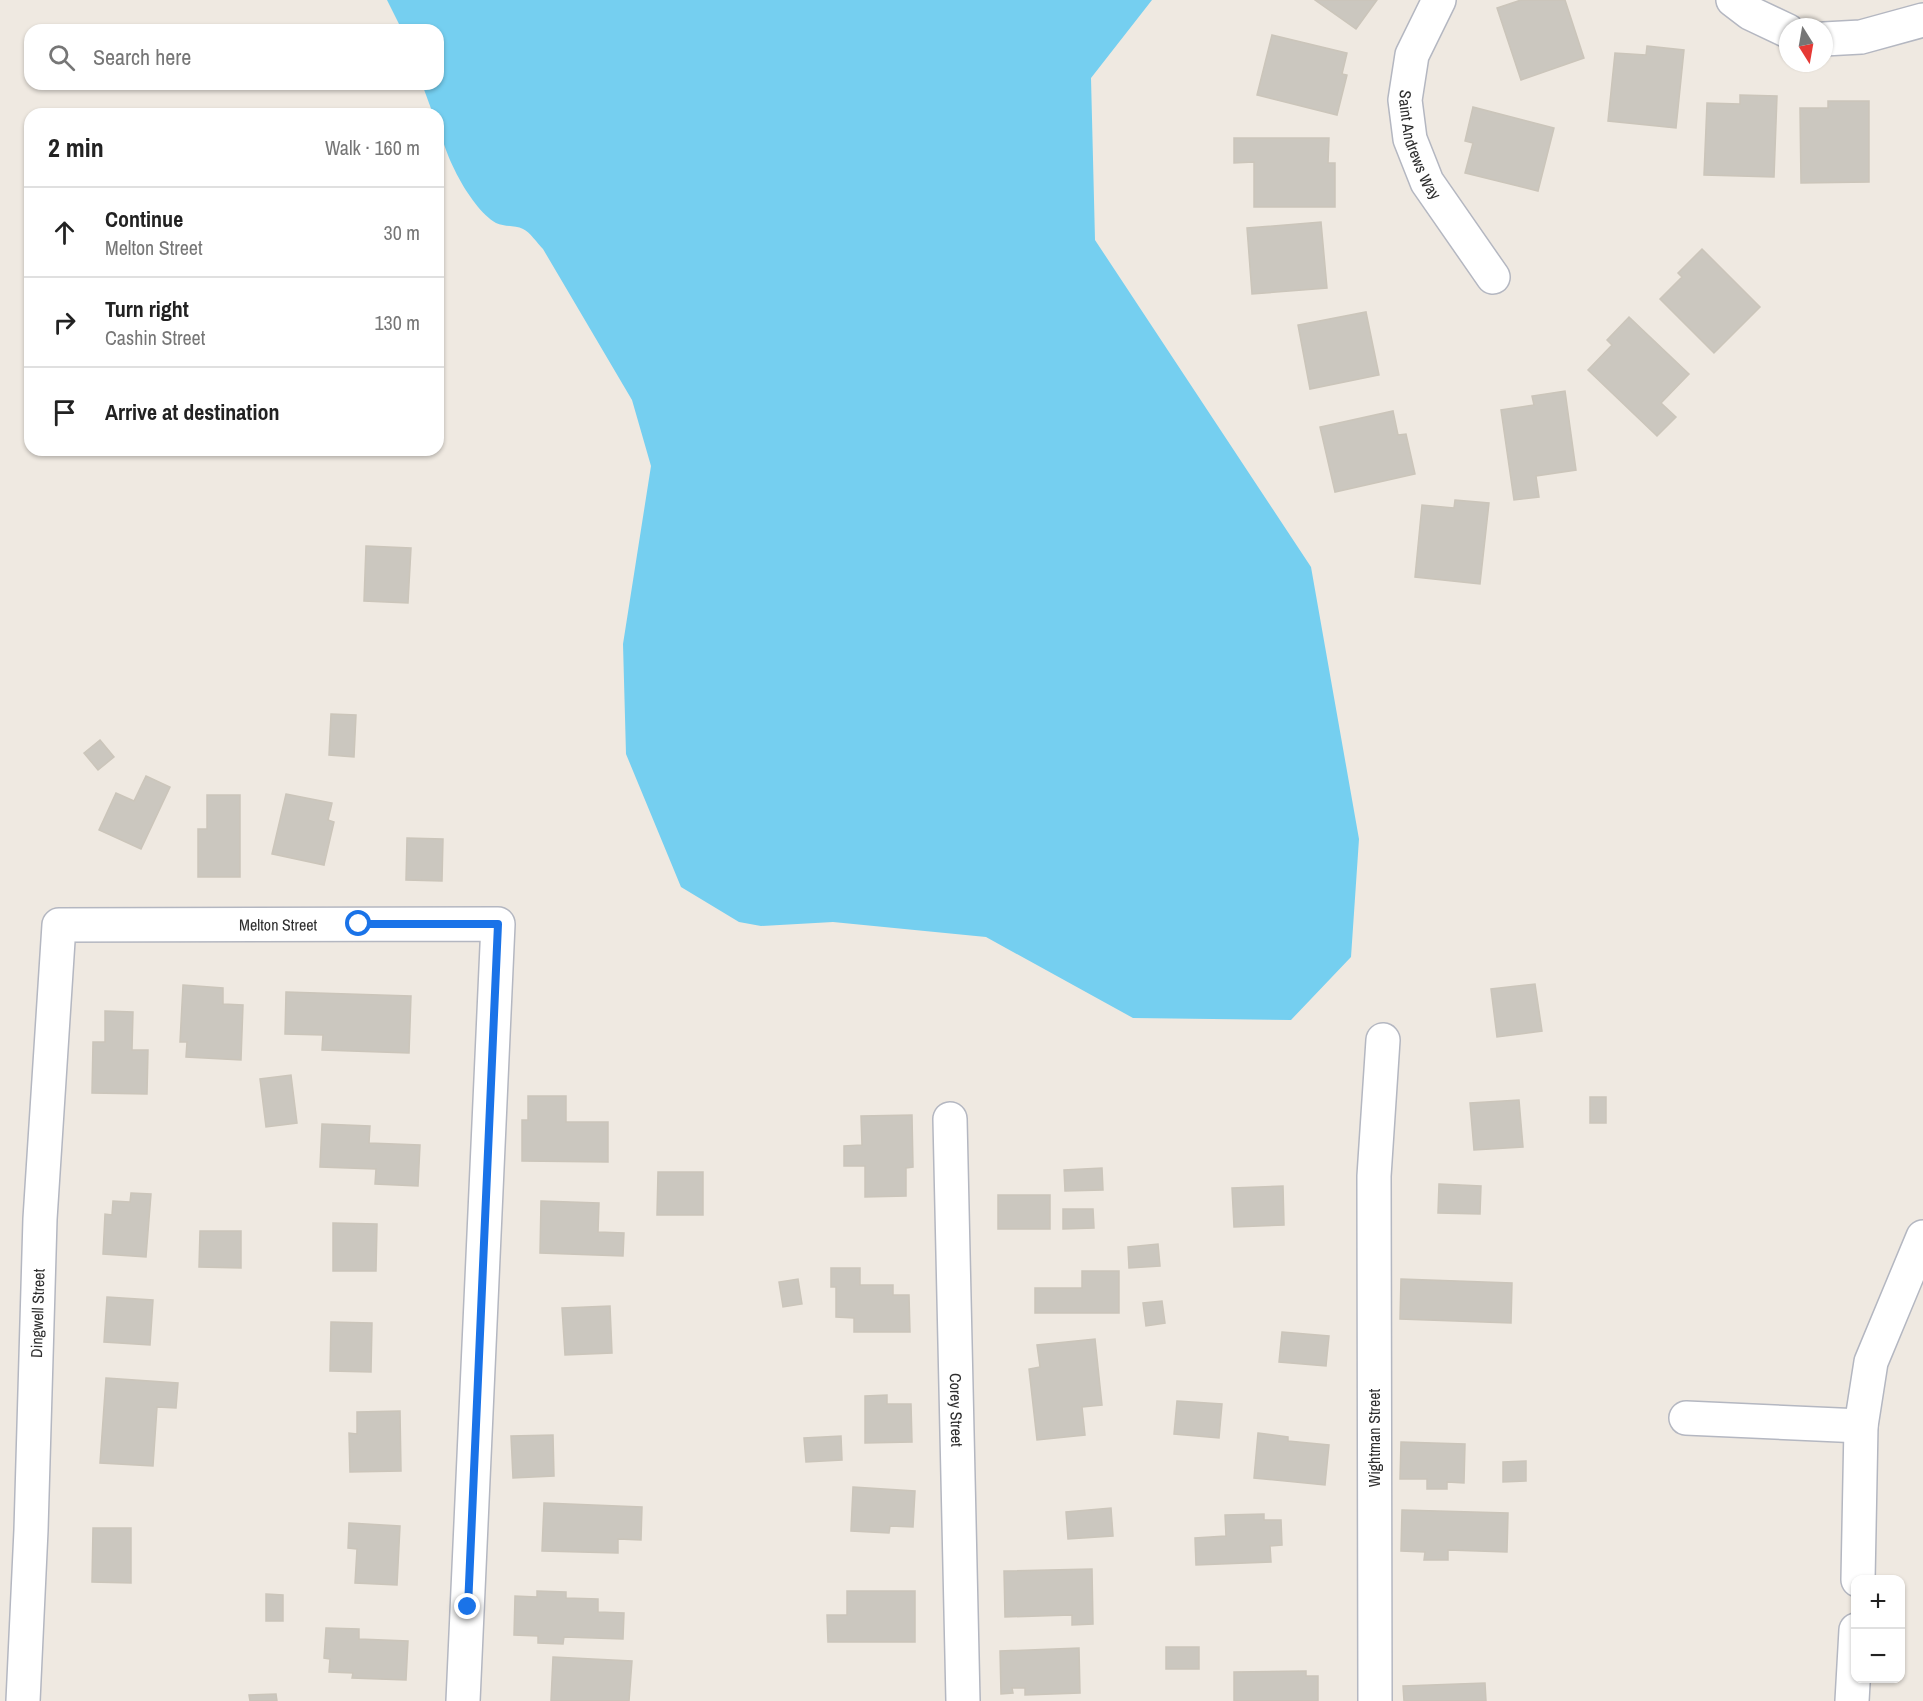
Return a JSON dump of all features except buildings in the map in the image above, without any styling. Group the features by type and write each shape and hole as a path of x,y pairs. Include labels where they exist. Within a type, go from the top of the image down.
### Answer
{"street":[{"name":"Saint Andrews Way","path":"1439,0 1412,55 1405,100 1410,139 1427,182 1493,277"},
{"path":"1733,0 1750,13 1779,27"},
{"path":"1833,39 1861,37 1923,20"},
{"name":"Melton Street","path":"59,925 498,924 463,1701"},
{"name":"Dingwell Street","path":"23,1701 32,1518 40,1219 59,925"},
{"name":"Wightman Street","path":"1375,1701 1374,1176 1383,1040"},
{"name":"Corey Street","path":"950,1119 963,1701"},
{"path":"1858,1575 1861,1426 1871,1362 1923,1237"},
{"path":"1686,1418 1861,1426"},
{"path":"1852,1701 1853,1683"}],"water":[{"path":"387,0 1152,0 1091,78 1095,240 1311,567 1359,839 1351,957 1291,1020 1133,1018 986,937 833,922 761,926 739,922 681,887 626,754 623,644 651,466 632,400 543,249 523,229 496,223 486,215 466,190 449,158 444,145 444,108 431,108 424,90 444,90 444,24 399,24"}],"route":[{"path":"359,924 498,924 468,1607"}]}
